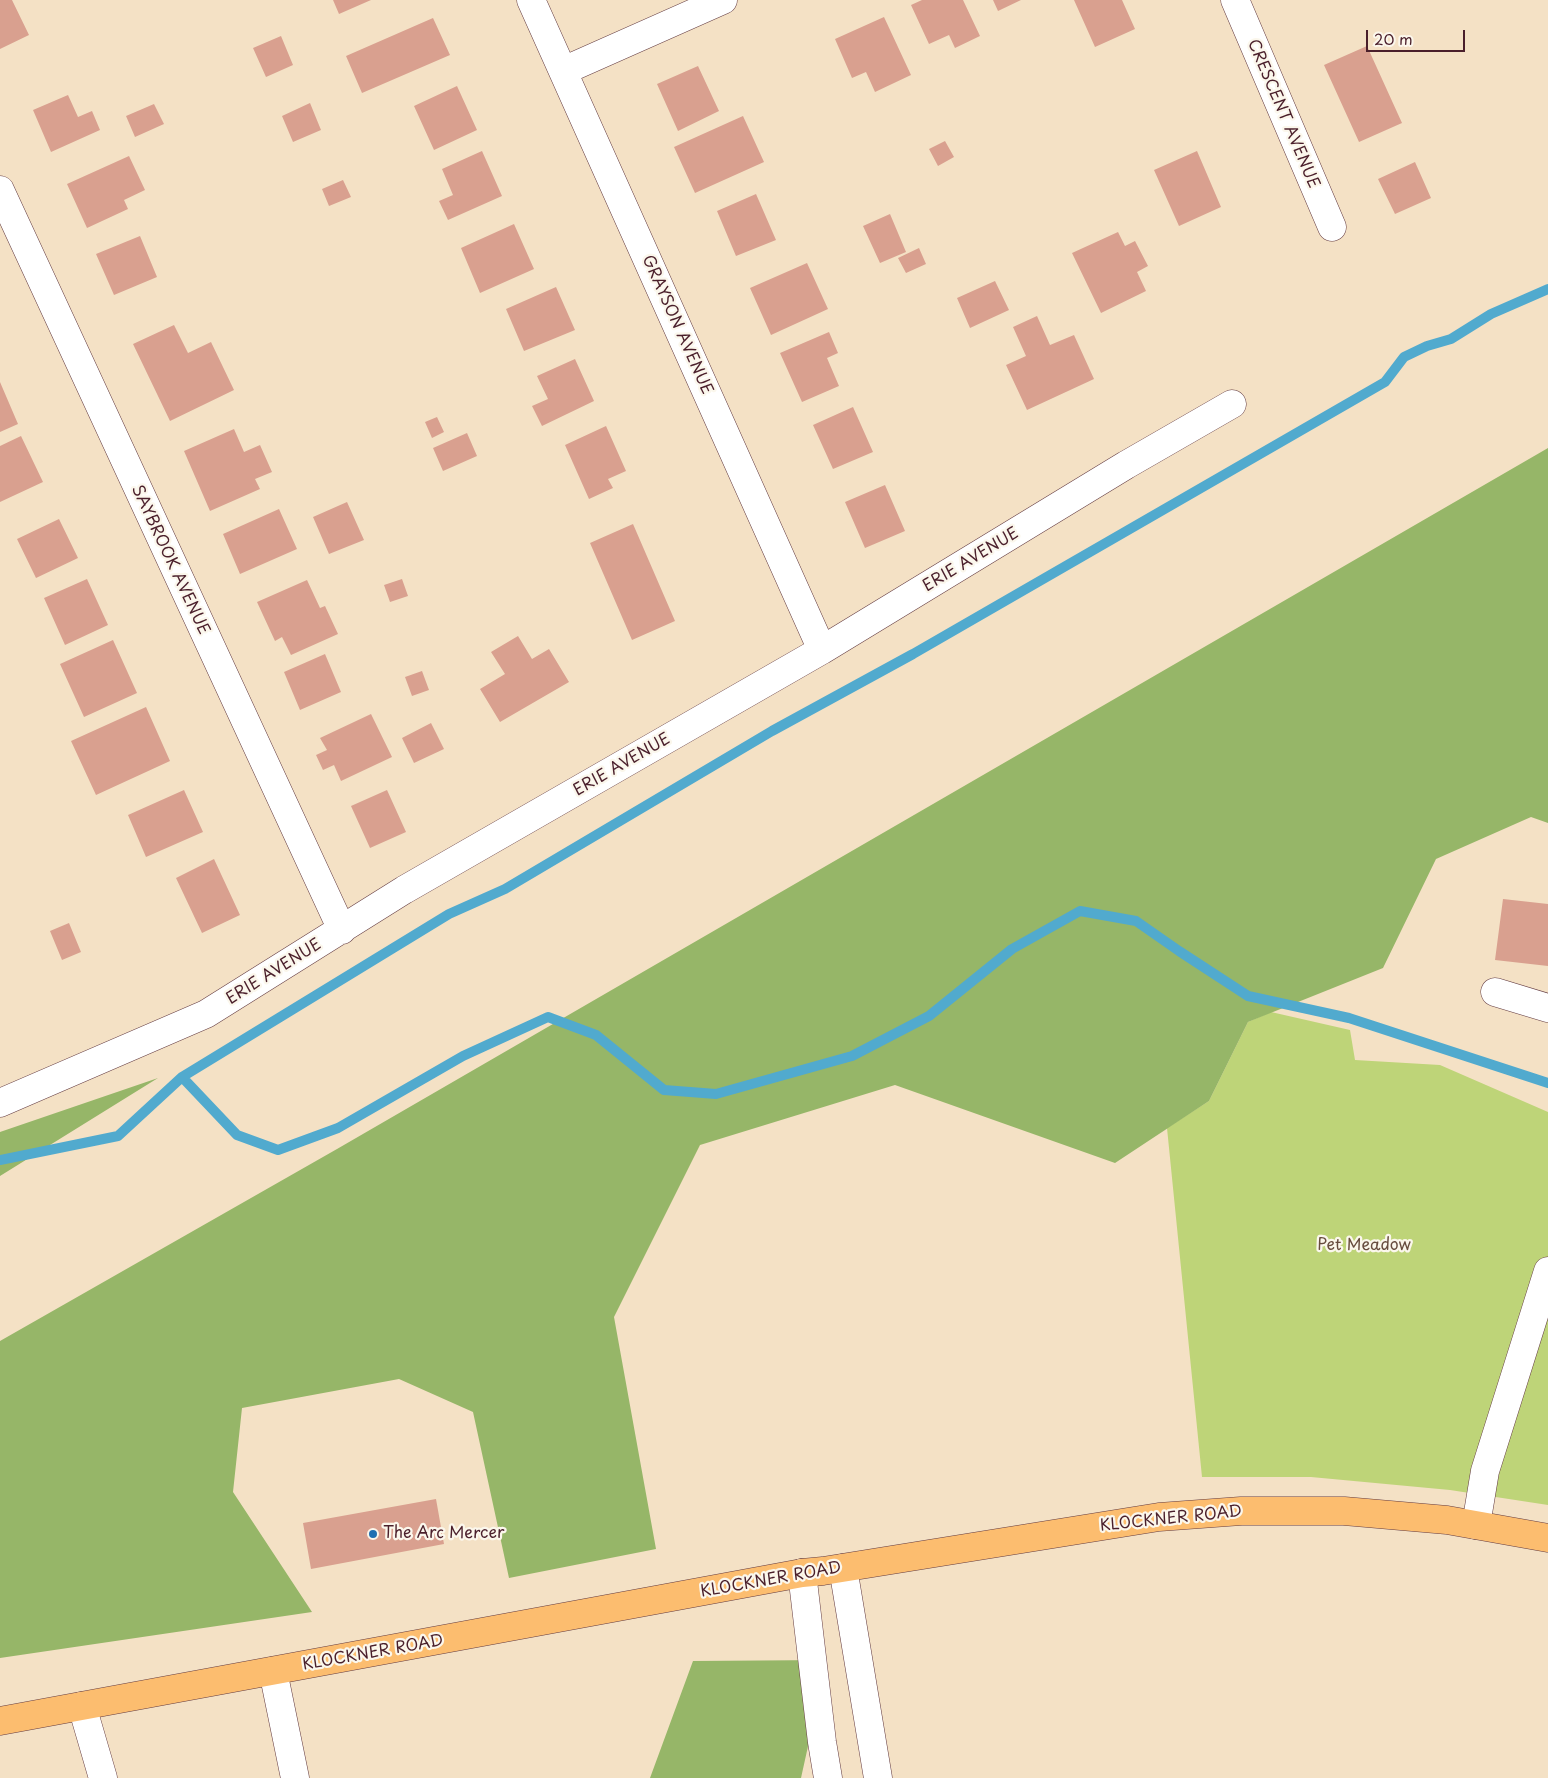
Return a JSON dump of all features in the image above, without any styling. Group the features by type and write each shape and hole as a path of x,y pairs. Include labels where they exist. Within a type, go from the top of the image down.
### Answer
{"main road":[{"name":"KLOCKNER ROAD","path":"0,1721 802,1573 843,1568 1118,1522 1221,1512 1344,1511 1406,1516 1476,1525 1548,1538"}],"street":[{"name":"GRAYSON AVENUE","path":"531,0 822,650"},
{"path":"563,72 722,0"},
{"name":"CRESCENT AVENUE","path":"1234,0 1332,227"},
{"name":"SAYBROOK AVENUE","path":"0,190 342,930"},
{"name":"ERIE AVENUE","path":"0,1103 206,1014 404,890 822,650 1126,465 1232,404"},
{"path":"1495,992 1548,1008"},
{"path":"1476,1525 1485,1471 1548,1271"},
{"path":"843,1568 878,1778"},
{"path":"802,1573 828,1778"},
{"path":"272,1671 295,1778"},
{"path":"82,1706 103,1778"}],"green space":[{"path":"1548,448 1548,823 1531,817 1436,859 1383,968 1248,1022 1209,1101 1115,1163 895,1085 700,1145 614,1317 656,1549 509,1578 473,1412 399,1379 242,1408 233,1492 312,1612 0,1658 0,1341 337,1149"},
{"name":"Pet Meadow","path":"1271,1012 1350,1030 1355,1060 1440,1065 1548,1112 1548,1505 1450,1490 1311,1477 1202,1477 1167,1128 1209,1101 1248,1022"},
{"path":"158,1078 0,1176 0,1132"},
{"path":"827,1660 801,1778 650,1778 693,1661"}],"building":[{"path":"0,0 12,0 29,35 0,49"},
{"path":"333,0 371,0 339,14"},
{"path":"922,0 963,0 980,36 955,48 949,35 929,44 911,5"},
{"path":"993,0 1021,0 998,11"},
{"path":"1074,0 1122,0 1135,29 1095,47"},
{"path":"884,17 911,75 875,92 866,72 852,78 835,39"},
{"path":"433,18 450,55 362,93 346,56"},
{"path":"281,36 293,65 266,77 253,48"},
{"path":"1367,46 1402,123 1359,142 1324,65"},
{"path":"698,66 719,111 678,131 657,84"},
{"path":"457,86 477,130 434,150 414,106"},
{"path":"68,95 78,117 92,111 100,130 51,152 33,110"},
{"path":"310,103 321,130 293,142 282,116"},
{"path":"154,104 164,124 135,137 126,116"},
{"path":"743,116 764,162 695,193 674,147"},
{"path":"945,141 954,157 938,166 929,149"},
{"path":"482,151 502,196 448,220 439,201 453,195 442,169"},
{"path":"1197,151 1221,207 1179,226 1154,170"},
{"path":"129,156 145,190 124,200 128,209 87,228 67,184"},
{"path":"1415,162 1431,198 1395,214 1378,179"},
{"path":"343,180 351,197 329,206 322,189"},
{"path":"756,194 776,240 736,256 717,211"},
{"path":"890,214 906,252 880,263 863,226"},
{"path":"514,224 534,269 480,293 461,248"},
{"path":"1118,232 1125,246 1135,241 1148,266 1137,272 1146,291 1101,313 1072,253"},
{"path":"140,236 157,277 114,295 96,254"},
{"path":"919,248 926,264 906,273 898,258"},
{"path":"807,263 828,309 771,335 750,288"},
{"path":"995,281 1009,310 970,328 957,298"},
{"path":"556,287 575,330 524,351 506,309"},
{"path":"1037,316 1050,345 1074,335 1094,379 1027,410 1006,365 1026,356 1013,327"},
{"path":"174,325 188,353 211,342 234,390 170,421 133,344"},
{"path":"829,332 838,353 827,358 839,386 802,402 780,353"},
{"path":"575,359 594,401 542,426 532,406 548,399 537,376"},
{"path":"0,382 18,424 0,432"},
{"path":"853,407 873,452 833,469 813,425"},
{"path":"437,417 444,432 432,438 425,422"},
{"path":"606,426 626,471 608,479 613,488 589,499 565,445"},
{"path":"234,429 244,452 260,445 272,472 255,479 260,489 210,511 184,451"},
{"path":"467,433 477,456 443,471 433,448"},
{"path":"21,436 43,482 0,502 0,446"},
{"path":"885,485 905,531 865,548 845,502"},
{"path":"347,502 364,540 329,554 313,517"},
{"path":"279,509 297,549 240,574 223,534"},
{"path":"59,519 78,558 36,578 17,539"},
{"path":"633,524 675,621 632,640 590,543"},
{"path":"87,579 108,625 65,645 44,598"},
{"path":"402,579 408,596 390,602 384,585"},
{"path":"307,580 320,608 325,606 338,634 291,655 282,637 275,641 257,602"},
{"path":"518,636 532,659 549,649 569,682 500,722 480,689 505,674 491,652"},
{"path":"113,640 137,693 84,717 60,664"},
{"path":"325,654 341,692 300,710 284,672"},
{"path":"422,671 429,690 412,696 405,677"},
{"path":"146,707 170,761 96,795 71,741"},
{"path":"371,714 392,757 341,781 334,765 323,770 316,755 327,750 320,738"},
{"path":"431,723 444,749 414,763 402,738"},
{"path":"184,790 203,832 146,857 128,815"},
{"path":"387,790 406,832 370,848 351,806"},
{"path":"214,859 240,915 202,933 176,878"},
{"path":"1503,899 1548,904 1548,966 1495,960"},
{"path":"69,923 81,952 62,960 50,931"},
{"name":"The Arc Mercer","path":"436,1499 444,1544 311,1569 303,1523"}],"waterway":[{"path":"0,1160 118,1136 182,1077 449,914 505,889 772,731 913,654 1385,382 1404,357 1427,346 1451,339 1491,314 1548,289"},
{"path":"182,1077 237,1135 278,1150 338,1128 463,1056 548,1017 596,1035 664,1090 716,1094 852,1056 929,1016 1012,949 1080,911 1136,921 1248,996 1349,1018 1548,1083"}],"place":[{"name":"The Arc Mercer","path":"373,1534"}]}
